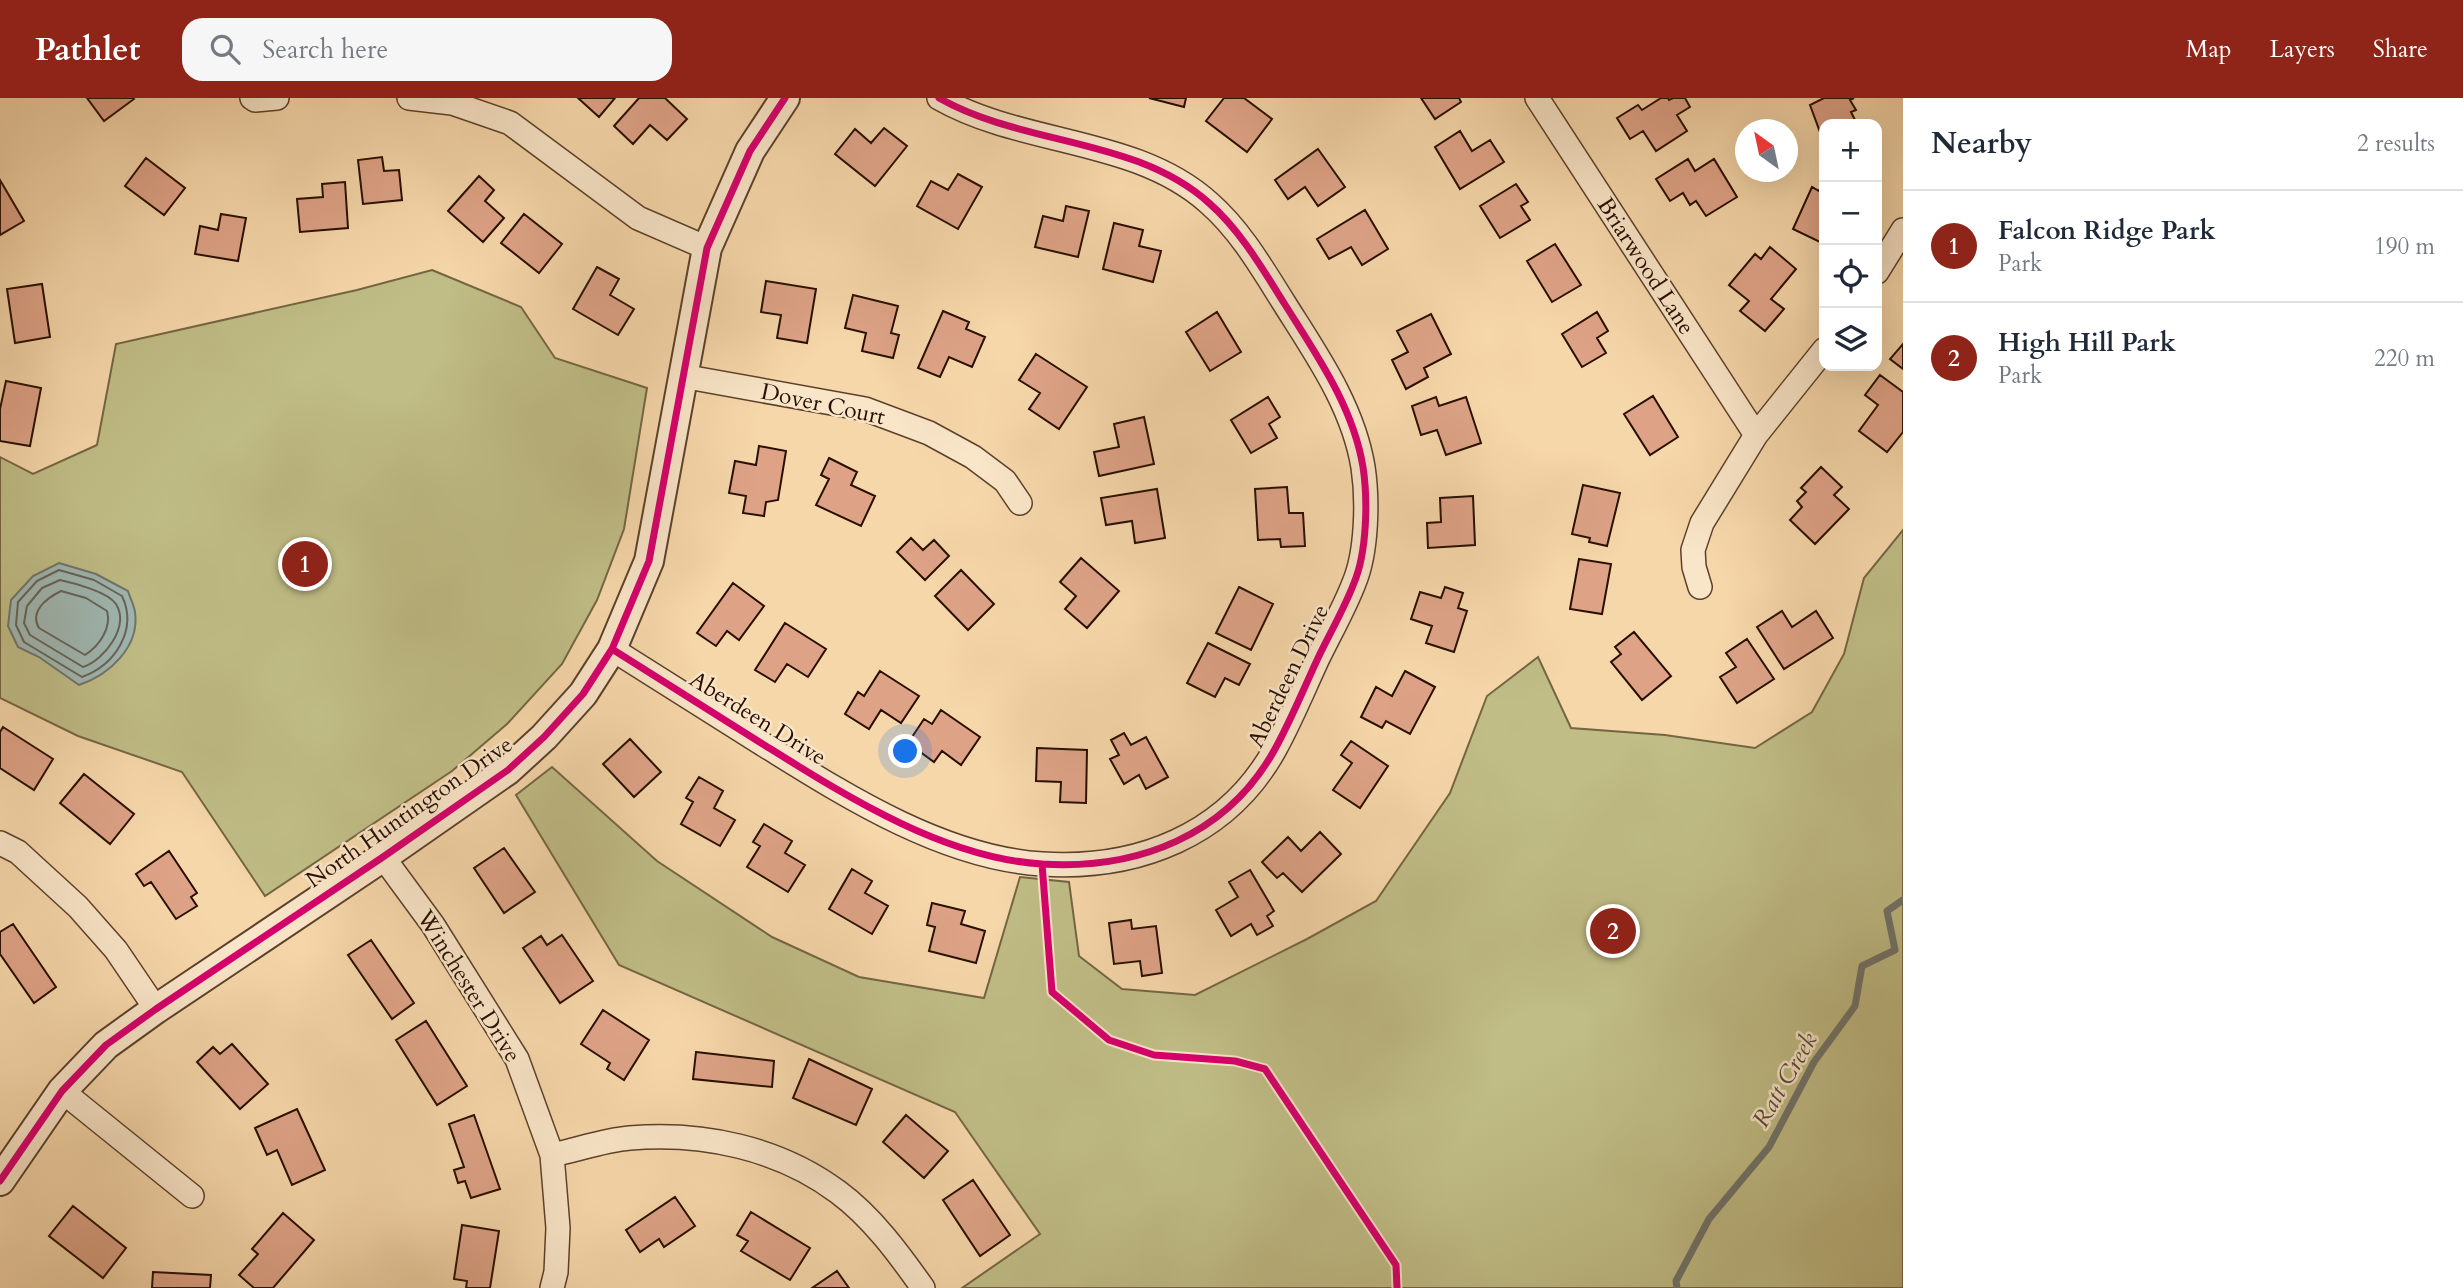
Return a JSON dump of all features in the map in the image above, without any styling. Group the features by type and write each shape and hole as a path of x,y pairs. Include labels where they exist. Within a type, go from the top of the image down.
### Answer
{"street":[{"path":"252,98 277,98"},
{"path":"409,98 452,103 510,123 638,218 707,248"},
{"name":"North Huntington Drive","path":"0,1181 62,1091 106,1045 383,857 517,762 583,694 612,649 649,561 707,248 750,151 785,98"},
{"name":"Aberdeen Drive","path":"612,649 839,792 902,824 975,852 1007,860 1042,864 1095,864 1132,859 1166,847 1198,831 1221,814 1250,786 1274,751 1356,579 1364,543 1364,472 1357,439 1329,374 1242,239 1228,221 1190,188 1153,167 1131,159 999,125 964,112 939,98"},
{"name":"Briarwood Lane","path":"1537,98 1756,435"},
{"path":"1882,264 1903,230"},
{"path":"1700,587 1693,567 1693,550 1702,523 1756,435 1819,356"},
{"name":"Dover Court","path":"682,376 865,409 929,433 992,469 1005,481 1020,503"},
{"path":"0,843 18,852 78,907 116,950 156,1009"},
{"name":"Winchester Drive","path":"383,857 433,925 517,1059 552,1155 558,1228 556,1272 552,1288"},
{"path":"62,1091 192,1196"},
{"path":"552,1155 629,1138 678,1137 710,1139 780,1160 839,1193 869,1219 923,1288"}],"shaded area":[{"path":"432,270 521,307 555,358 647,388 624,529 597,600 562,664 507,724 452,771 265,896 182,772 78,736 0,698 0,457 33,474 97,445 116,344 357,290"},
{"path":"1903,530 1903,1288 962,1288 1040,1234 955,1112 619,965 516,795 552,767 657,861 772,937 859,977 984,998 1020,877 1069,882 1079,956 1122,989 1195,995 1376,901 1450,793 1487,696 1538,657 1571,728 1665,735 1755,748 1812,712 1844,654 1864,578"}],"water":[{"path":"59,563 96,574 128,591 135,612 133,637 120,658 101,674 79,685 39,657 18,647 8,626 11,600 33,576"}],"building":[{"path":"87,98 133,98 134,99 104,121"},
{"path":"578,98 615,98 599,117"},
{"path":"639,98 665,98 687,119 667,140 650,125 633,144 614,126"},
{"path":"1149,98 1186,98 1184,107"},
{"path":"1224,98 1244,98 1272,119 1247,152 1206,121"},
{"path":"1421,98 1459,98 1461,102 1435,119"},
{"path":"1661,98 1685,98 1690,107 1677,115 1687,131 1656,151 1643,131 1630,139 1617,118 1638,105 1642,110"},
{"path":"1824,98 1854,98 1850,100 1856,110 1851,112 1854,119 1819,119 1819,129 1810,105"},
{"path":"884,128 907,146 875,186 835,154 855,129 871,143"},
{"path":"1460,131 1472,151 1490,140 1504,162 1460,189 1435,147"},
{"path":"1318,149 1345,187 1318,206 1305,187 1288,199 1275,180"},
{"path":"382,157 384,171 399,170 402,200 363,204 358,160"},
{"path":"146,158 185,188 164,215 125,186"},
{"path":"1688,159 1695,171 1714,159 1737,197 1706,216 1696,201 1690,205 1683,193 1670,201 1656,179"},
{"path":"958,174 982,187 958,229 917,206 931,181 948,190"},
{"path":"479,176 494,190 485,201 504,218 483,242 448,211"},
{"path":"0,180 24,221 0,235"},
{"path":"345,182 348,228 300,232 297,199 323,197 322,184"},
{"path":"1516,184 1528,202 1521,206 1530,220 1500,238 1480,206"},
{"path":"1812,187 1819,191 1819,242 1793,229"},
{"path":"1066,206 1089,211 1078,257 1035,247 1043,216 1063,221"},
{"path":"1365,210 1388,249 1362,265 1351,247 1329,259 1317,239"},
{"path":"221,214 246,218 238,261 195,254 200,226 218,230"},
{"path":"524,214 562,244 539,273 501,243"},
{"path":"1114,223 1143,230 1139,246 1161,251 1153,282 1103,269"},
{"path":"1555,244 1581,285 1552,302 1527,261"},
{"path":"1770,247 1796,269 1771,299 1784,309 1765,331 1740,311 1749,301 1729,285 1755,254 1761,259"},
{"path":"597,267 619,279 610,295 634,309 618,335 573,309"},
{"path":"766,281 816,289 807,343 777,338 781,315 761,312"},
{"path":"42,284 50,337 15,343 7,289"},
{"path":"853,295 898,306 891,333 899,335 893,358 862,351 866,333 845,328"},
{"path":"943,311 969,322 966,329 985,337 972,367 949,357 940,377 918,368"},
{"path":"1217,312 1241,352 1210,371 1186,332"},
{"path":"1597,312 1608,331 1597,338 1606,353 1582,367 1562,334"},
{"path":"1431,314 1451,354 1424,368 1428,377 1406,389 1392,360 1408,352 1397,331"},
{"path":"1903,344 1903,369 1890,359"},
{"path":"1036,354 1087,387 1059,429 1029,409 1040,393 1019,380"},
{"path":"1880,375 1903,392 1903,432 1887,452 1859,431 1878,405 1865,395"},
{"path":"6,381 41,388 30,446 0,441 0,409"},
{"path":"1653,396 1678,437 1650,455 1624,414"},
{"path":"1268,397 1280,417 1269,424 1277,438 1251,453 1231,420"},
{"path":"1436,397 1439,406 1466,397 1481,443 1446,455 1437,430 1421,435 1412,406"},
{"path":"1144,417 1154,464 1099,476 1094,452 1119,447 1114,424"},
{"path":"759,446 786,451 778,500 766,502 764,516 743,513 746,496 729,493 735,461 756,465"},
{"path":"829,458 857,472 851,485 875,496 861,526 816,505 829,479 821,475"},
{"path":"1821,467 1842,487 1834,495 1849,509 1815,544 1790,520 1802,507 1797,501 1806,492 1801,488"},
{"path":"1583,485 1620,493 1607,546 1572,534"},
{"path":"1287,487 1289,513 1303,513 1305,546 1281,547 1280,539 1258,540 1255,489"},
{"path":"1157,489 1165,538 1135,543 1132,521 1106,525 1101,498"},
{"path":"1473,496 1475,545 1428,548 1427,523 1441,522 1440,498"},
{"path":"911,538 923,550 934,540 949,556 925,580 897,552"},
{"path":"1081,558 1119,591 1087,628 1065,609 1076,596 1060,582"},
{"path":"1579,559 1611,564 1602,614 1570,609"},
{"path":"961,570 994,604 968,630 935,596"},
{"path":"733,583 764,606 739,640 727,631 716,646 697,633"},
{"path":"1239,587 1273,604 1251,650 1216,633"},
{"path":"1445,587 1463,593 1458,608 1467,611 1454,652 1426,643 1432,626 1411,619 1420,592 1441,598"},
{"path":"1782,611 1792,627 1816,611 1833,638 1784,669 1757,627"},
{"path":"785,623 826,649 808,677 787,664 775,682 755,670"},
{"path":"1634,632 1671,676 1642,700 1611,662 1621,654 1615,647"},
{"path":"1747,639 1774,679 1737,703 1720,677 1736,667 1726,653"},
{"path":"1208,643 1250,664 1239,685 1225,678 1215,697 1187,683"},
{"path":"880,671 919,696 901,723 881,710 869,729 845,714 858,692 864,696"},
{"path":"1405,671 1435,687 1410,734 1386,721 1382,728 1361,717 1376,687 1392,696"},
{"path":"941,710 980,737 961,765 942,751 934,762 908,743 924,719 932,724"},
{"path":"3,727 53,759 34,790 0,768 0,732"},
{"path":"1124,733 1131,745 1146,737 1168,777 1146,789 1139,775 1124,784 1110,759 1119,755 1111,740"},
{"path":"630,739 661,772 634,797 603,764"},
{"path":"1351,741 1388,766 1360,808 1333,790 1352,763 1341,755"},
{"path":"1037,748 1087,750 1086,803 1060,802 1061,782 1036,781"},
{"path":"84,774 134,814 110,844 60,803"},
{"path":"699,777 723,791 714,808 735,820 720,846 681,824 693,802 686,798"},
{"path":"764,824 792,841 785,853 805,865 788,892 747,867 760,846 753,842"},
{"path":"1320,832 1341,854 1302,892 1283,873 1277,878 1262,862 1288,837 1301,851"},
{"path":"504,848 535,892 504,913 474,868"},
{"path":"169,851 197,893 191,897 197,906 176,919 151,882 144,886 136,874"},
{"path":"852,869 872,881 865,893 888,906 872,934 829,909"},
{"path":"1250,870 1274,911 1267,916 1273,926 1257,935 1251,924 1231,936 1216,910 1238,897 1229,882"},
{"path":"932,903 965,911 961,924 985,931 976,963 929,951 935,927 927,925"},
{"path":"1131,920 1132,929 1156,926 1162,973 1142,976 1140,961 1114,964 1109,923"},
{"path":"13,924 56,987 34,1003 0,954 0,932"},
{"path":"562,935 593,981 560,1003 523,948 541,936 547,945"},
{"path":"371,940 414,1003 392,1019 348,955"},
{"path":"603,1010 649,1040 624,1080 607,1069 610,1063 581,1044"},
{"path":"426,1021 467,1086 437,1105 396,1040"},
{"path":"232,1044 268,1084 240,1109 197,1062 213,1047 220,1054"},
{"path":"696,1052 774,1061 772,1087 693,1079"},
{"path":"809,1059 872,1089 856,1125 793,1098"},
{"path":"297,1109 325,1170 292,1185 277,1150 267,1155 255,1128"},
{"path":"474,1115 500,1189 471,1198 465,1181 458,1183 454,1170 464,1167 449,1124"},
{"path":"906,1115 948,1151 924,1178 883,1142"},
{"path":"973,1180 1010,1235 980,1256 943,1200"},
{"path":"675,1197 695,1226 664,1247 659,1239 640,1252 626,1230"},
{"path":"73,1206 126,1248 103,1278 49,1236"},
{"path":"751,1212 810,1248 790,1280 741,1251 748,1241 737,1235"},
{"path":"283,1213 314,1240 273,1288 254,1288 239,1275 258,1254 252,1249"},
{"path":"462,1225 499,1231 490,1288 466,1288 467,1281 454,1279"},
{"path":"837,1271 849,1288 812,1288"},
{"path":"153,1272 211,1275 210,1288 152,1288"}],"waterway":[{"name":"Ratt Creek","path":"1677,1288 1676,1281 1709,1219 1769,1147 1814,1062 1855,1006 1862,966 1895,950 1887,911 1903,900"}],"cycle path":[{"path":"0,1181 62,1091 106,1045 508,770 544,737 583,694 612,649 649,561 707,248 750,151 785,98"},
{"path":"612,649 860,802 931,837 967,850 1005,859 1042,864 1112,861 1145,853 1176,841 1205,825 1232,805 1255,779 1275,749 1346,602 1362,556 1366,510 1363,467 1351,423 1332,381 1241,237 1209,203 1180,182 1114,153 1006,125 972,114 939,98"},
{"path":"1042,864 1052,992 1109,1040 1154,1055 1235,1061 1265,1069 1396,1265 1397,1288"}],"place":[{"name":"Falcon Ridge Park","path":"305,564"},
{"name":"High Hill Park","path":"1613,931"}]}
